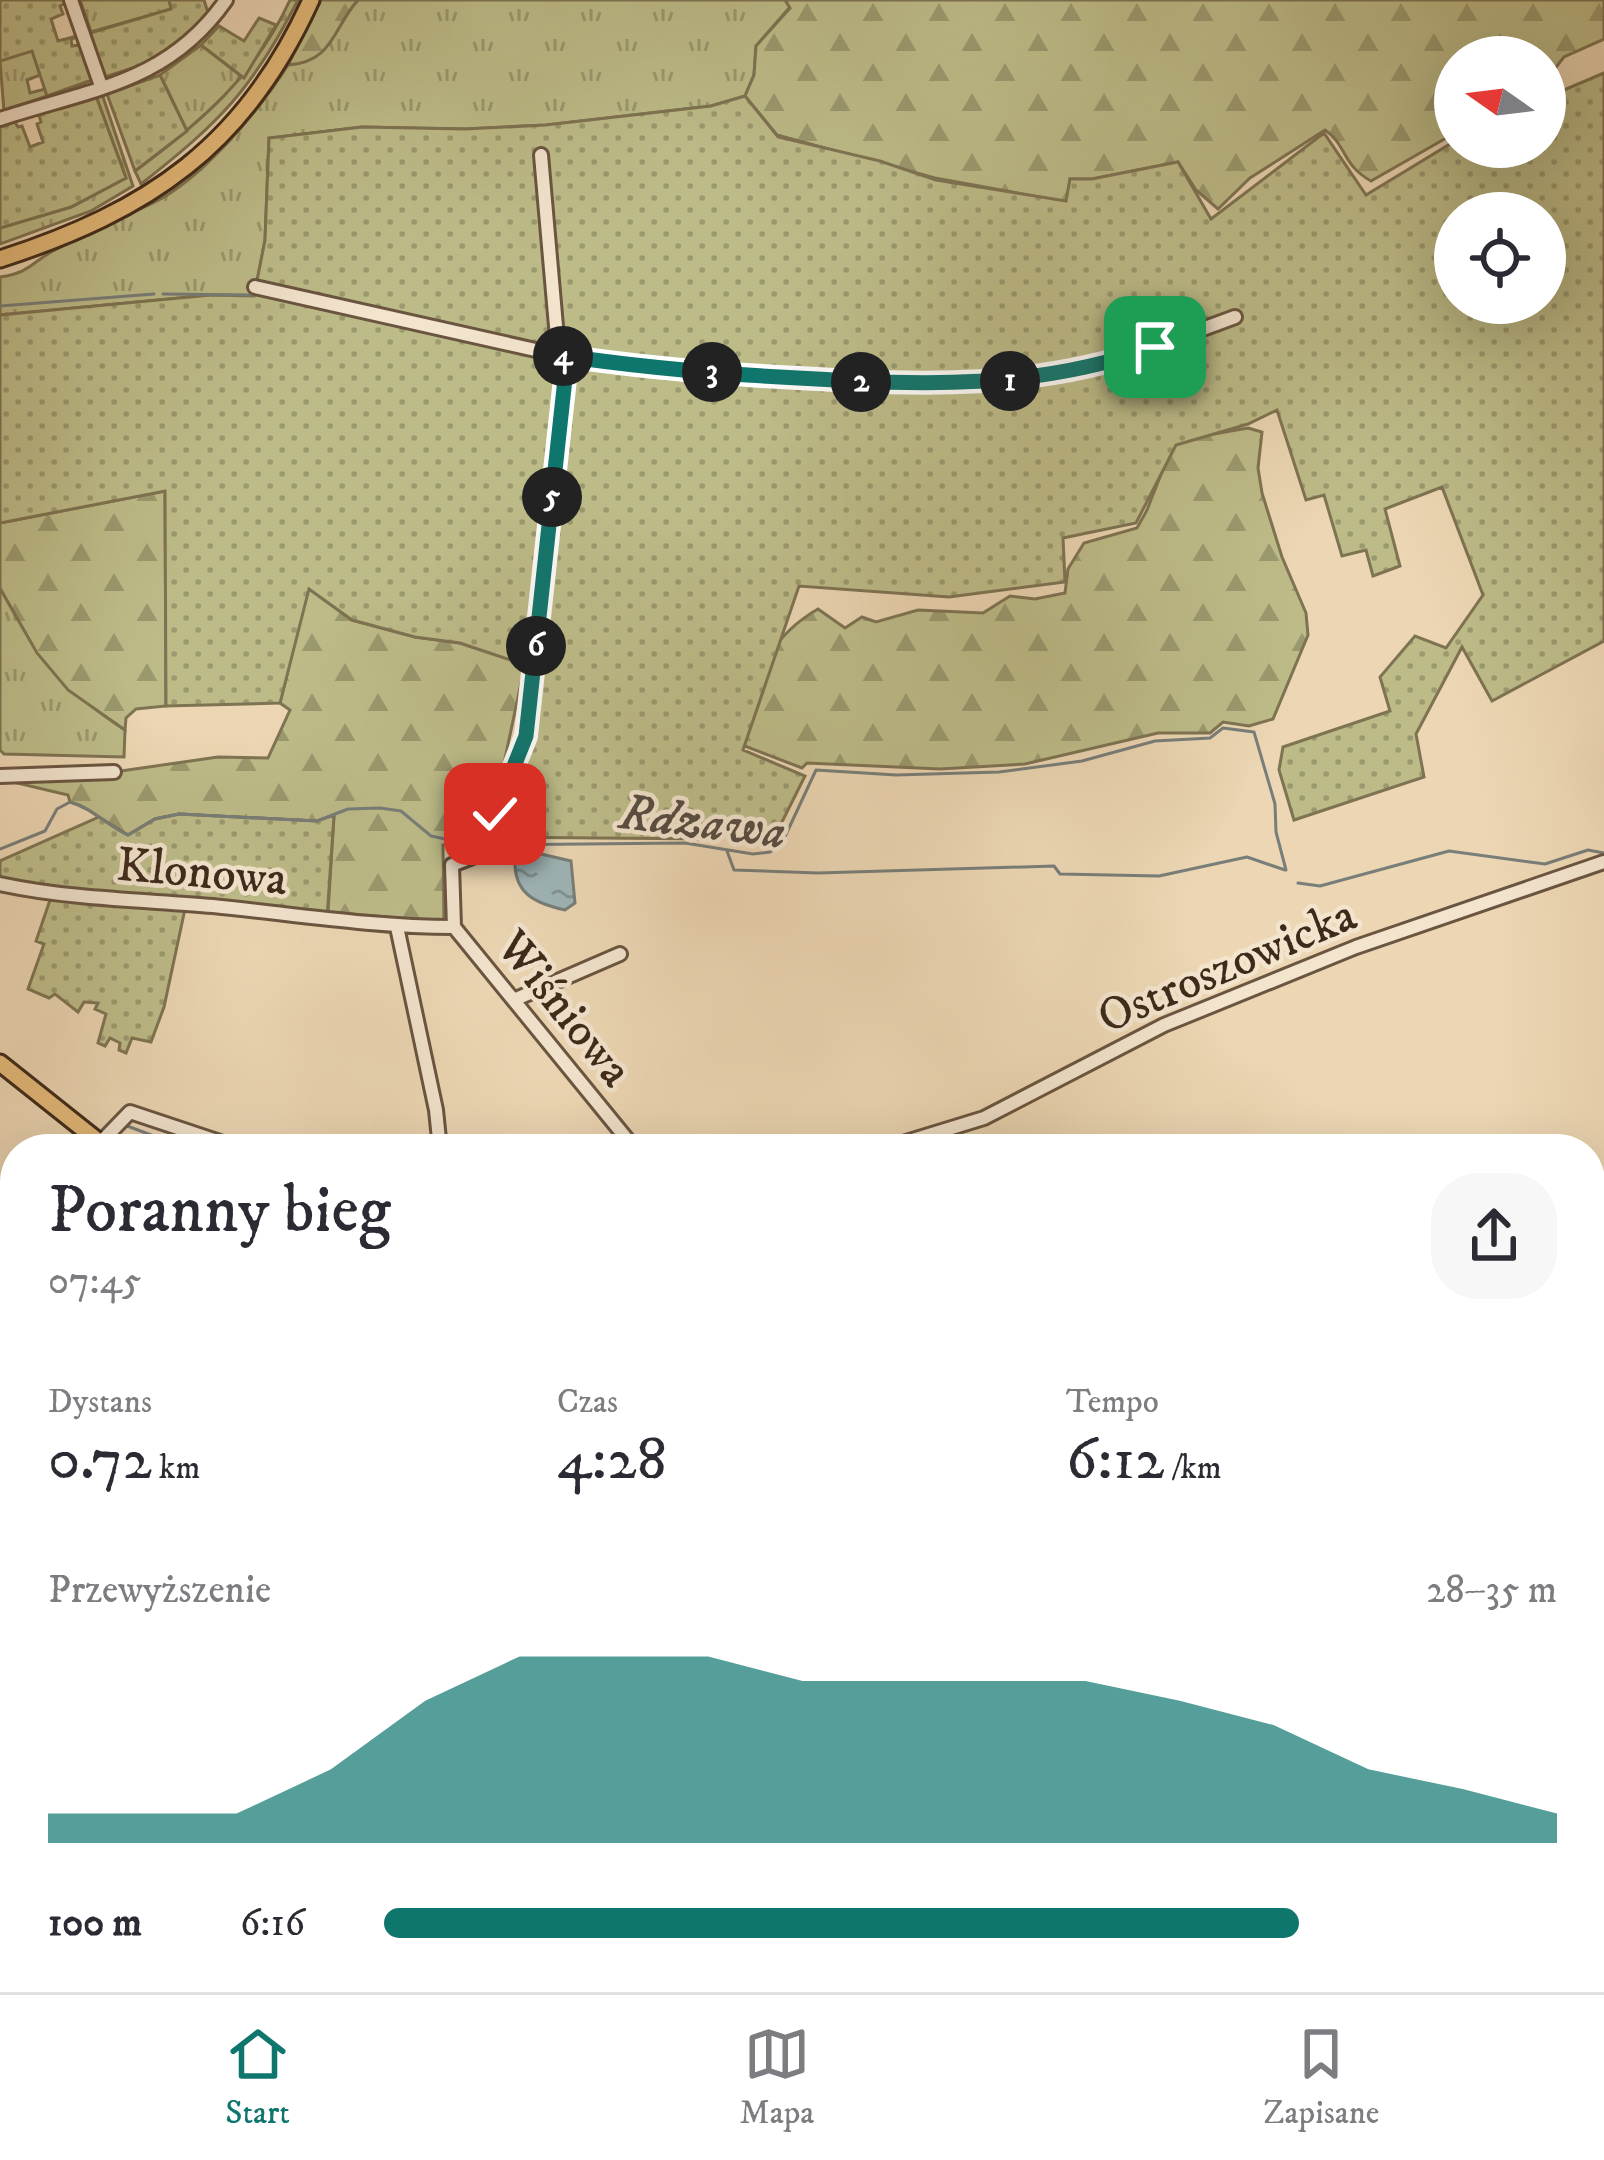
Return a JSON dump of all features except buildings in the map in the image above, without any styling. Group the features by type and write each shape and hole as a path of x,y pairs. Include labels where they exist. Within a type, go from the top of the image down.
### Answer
{"main road":[{"path":"0,259 92,227 145,197 196,156 252,104 311,0"},
{"path":"0,1063 90,1134"}],"street":[{"path":"71,0 101,86"},
{"path":"0,119 170,60 190,45 226,0"},
{"path":"541,154 558,355"},
{"path":"255,286 558,355 780,377 999,383 1102,366 1235,317"},
{"name":"Wiśniowa","path":"558,355 565,379 526,736 478,846 470,858 457,860 450,868 454,927 623,1134"},
{"path":"0,776 114,772"},
{"name":"Ostroszowicka","path":"940,1134 984,1118 1164,1025 1379,939 1603,862"},
{"name":"Klonowa","path":"0,884 53,894 398,927 454,927"},
{"path":"398,927 438,1134"},
{"path":"516,999 620,954"},
{"path":"111,1134 130,1112 196,1134"}],"green space":[{"path":"0,0 65,0 60,6 63,14 51,19 58,41 77,36 72,46 80,45 92,80 47,96 32,51 0,61"},
{"path":"80,0 169,0 172,9 91,32"},
{"path":"169,0 204,0 209,16 154,61 105,77 90,33 171,9"},
{"path":"290,0 298,0 265,58 232,102 141,184 135,171 224,96 261,52"},
{"path":"321,0 358,0 324,50 288,65"},
{"path":"358,0 785,0 790,7 756,46 754,75 745,96 711,106 546,125 362,127 269,138 265,240 254,297 211,295 0,315 0,277 25,269 153,203 191,178 245,123 288,65 323,50"},
{"path":"785,0 1604,0 1604,39 1566,56 1566,36 1434,36 1434,145 1371,181 1354,168 1325,130 1250,178 1218,209 1196,190 1178,162 1070,179 1067,202 935,178 777,135 745,96 754,75 756,46 790,8"},
{"path":"259,18 276,25 244,78 201,45 219,26 244,41"},
{"path":"201,45 244,78 187,131 160,75"},
{"path":"32,50 40,75 27,80 30,93 45,89 47,96 4,111 0,61"},
{"path":"1604,73 1604,641 1492,701 1462,647 1416,734 1424,777 1294,820 1279,770 1283,747 1390,711 1380,677 1415,636 1446,648 1483,595 1442,487 1385,509 1400,566 1373,576 1366,550 1342,556 1324,495 1306,500 1277,410 1248,424 1176,445 1136,523 1063,538 1065,582 949,597 799,586 743,750 805,776 776,834 725,829 717,839 486,837 523,746 534,668 460,643 352,620 309,589 280,703 166,706 165,491 0,523 0,315 211,295 254,296 265,240 269,138 362,127 546,125 711,106 745,96 778,137 880,161 936,180 1066,201 1070,179 1178,162 1211,219 1324,133 1366,195 1434,154 1434,168 1566,168 1566,89"},
{"path":"160,75 187,131 135,171 107,94"},
{"path":"102,94 133,186 91,211 0,244 0,228 71,207 126,178 96,96"},
{"path":"96,96 126,178 71,207 0,228 0,127 15,122 22,126 30,147 43,142 39,115"},
{"path":"1248,428 1262,432 1258,468 1262,493 1306,613 1308,635 1273,719 1249,726 1223,722 1210,733 1158,733 1025,764 940,769 807,763 802,768 729,740 772,650 818,609 845,628 862,617 876,622 918,610 983,613 1010,596 1035,599 1065,593 1068,569 1084,543 1137,528 1174,441"},
{"path":"165,491 166,706 136,709 126,718 125,730 68,690 37,653 0,588 0,523"},
{"path":"0,588 52,669 82,699 125,730 124,757 4,754 0,750"},
{"path":"308,588 352,620 460,643 525,664 498,792 474,845 443,845 444,922 328,912 334,816 317,821 179,814 155,819 128,835 70,802 68,795 0,779 114,772 218,757 268,758 290,710 280,703"},
{"path":"179,814 317,821 334,815 327,918 0,884 0,861 99,817 128,835 155,819"},
{"path":"50,900 185,909 164,1007 151,1042 132,1038 126,1053 110,1038 105,1046 98,1043 106,1014 95,1009 98,1003 84,1002 78,1012 55,994 49,998 28,989 44,944 36,941"}],"water":[{"path":"541,854 571,861 575,903 565,910 535,900 518,880 515,858"}],"waterway":[{"path":"0,306 154,294"},
{"path":"163,294 263,295"},
{"path":"607,367 789,385"},
{"path":"484,845 685,843 753,854 770,852 782,843 816,770 896,775 999,772 1082,761 1155,741 1210,738 1223,728 1254,732 1275,804 1276,832 1286,870"},
{"name":"Rdzawa","path":"0,849 45,831 57,809 70,802 128,835 155,819 179,814 317,821 348,809 380,808 401,811 431,836 474,845"},
{"name":"Rdzawa","path":"1298,883 1320,886 1449,851 1545,864 1588,850 1604,853"},
{"name":"Rdzawa","path":"727,851 734,870 818,873 1054,866 1060,874 1159,876 1247,857 1285,870"},
{"path":"122,1124 148,1134"}],"route":[{"path":"495,814 526,736 565,379 558,355 858,382 999,383 1102,366 1155,347"}]}
